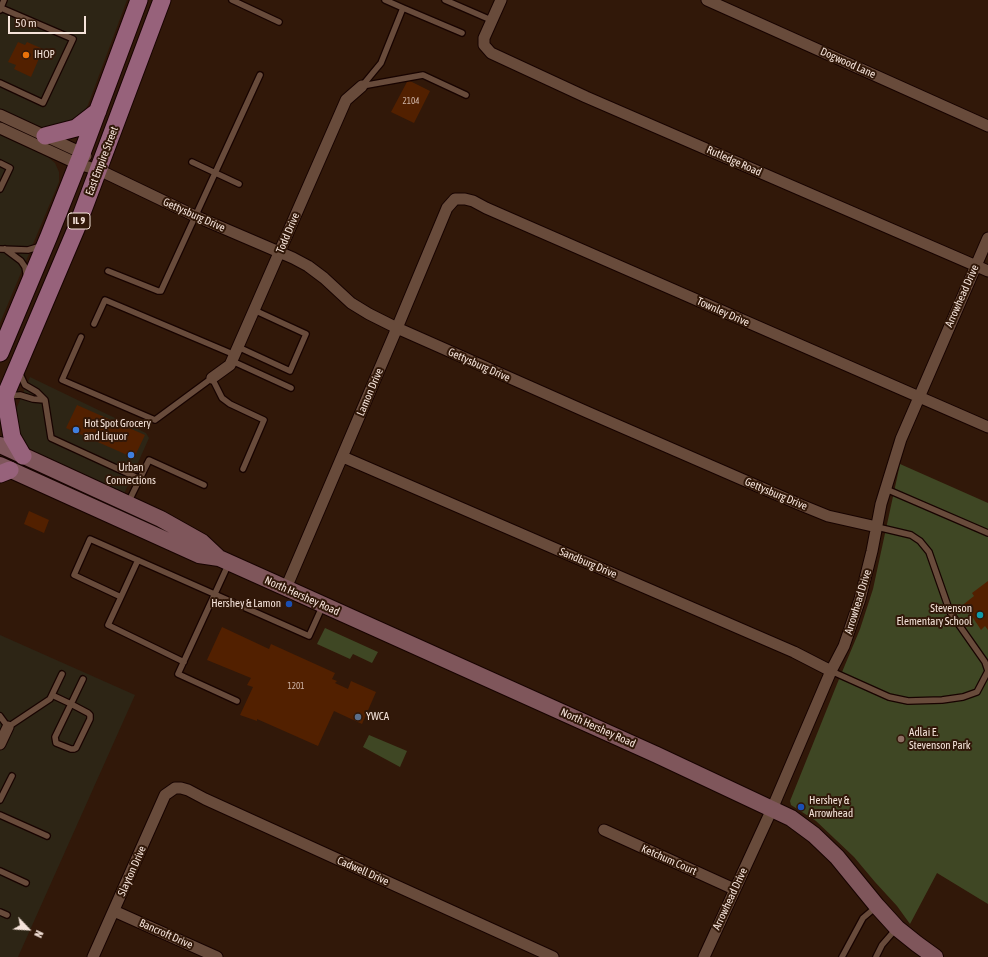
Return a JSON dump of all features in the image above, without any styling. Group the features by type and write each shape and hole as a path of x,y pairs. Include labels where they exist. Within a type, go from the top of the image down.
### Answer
{"main road":[{"name":"East Empire Street","path":"0,353 46,245 139,0"},
{"name":"East Empire Street","path":"3,402 99,170 162,0"},
{"path":"45,136 76,128 98,111"},
{"path":"3,402 12,437 23,456"},
{"name":"North Hershey Road","path":"0,445 23,456 124,512"},
{"name":"North Hershey Road","path":"3,470 124,512 161,519 202,542 224,561 657,755 790,818 814,835 837,857 897,928 936,957"}],"street":[{"path":"492,20 501,0"},
{"name":"Dogwood Lane","path":"707,0 988,126"},
{"name":"Rutledge Road","path":"492,20 484,38 485,46 491,53 586,97 988,271"},
{"name":"Todd Drive","path":"212,378 230,364 346,100 362,86"},
{"path":"0,115 45,136 80,158"},
{"path":"0,128 80,158"},
{"name":"Gettysburg Drive","path":"80,158 99,170 195,216 280,252 308,266 352,303 369,314 397,328 801,505 828,516 876,527"},
{"name":"Lamon Drive","path":"286,588 343,457 447,208 451,203 458,199"},
{"name":"Townley Drive","path":"458,199 473,201 988,427"},
{"name":"Arrowhead Drive","path":"704,957 772,809 831,671 844,646 860,599 872,551 876,527 901,439 988,238"},
{"name":"Sandburg Drive","path":"343,457 787,649 831,671"},
{"path":"0,744 8,727"},
{"name":"Cadwell Drive","path":"173,789 181,788 188,790 205,800 553,957"},
{"name":"Slayton Drive","path":"93,957 165,794 173,789"},
{"name":"Ketchum Court","path":"604,830 734,890"},
{"name":"Bancroft Drive","path":"114,911 217,957"}],"lane":[{"path":"0,83 43,103 73,39 0,9 4,0"},
{"path":"232,0 279,22"},
{"path":"386,0 462,33"},
{"path":"445,0 492,20"},
{"path":"362,86 381,63 403,8"},
{"path":"108,271 161,291 260,75"},
{"path":"362,86 423,75 466,95"},
{"path":"192,162 239,184"},
{"path":"0,163 10,168 0,189"},
{"path":"3,249 28,250 46,245"},
{"path":"3,249 20,261 25,267 29,286"},
{"path":"94,324 105,300 235,354 290,371 306,334 254,310"},
{"path":"81,337 62,380 155,420 212,378 222,398 230,404 264,420 243,469"},
{"path":"235,354 291,388"},
{"path":"18,368 25,385 37,392 44,400 50,438 140,479"},
{"path":"3,402 20,395 33,399 44,400"},
{"path":"124,512 149,460 204,485"},
{"path":"886,489 988,533"},
{"path":"831,671 889,697 908,701 942,700 963,697 977,692 988,671 985,662 950,612 929,552 920,541 911,535 876,527"},
{"path":"121,597 74,575 90,539 309,636 323,605"},
{"path":"138,560 108,625 184,662"},
{"path":"224,561 215,594 178,674 237,701"},
{"path":"0,716 8,727 50,699 62,674"},
{"path":"52,695 71,704 90,715 90,719 76,748 71,750 56,742 55,737 71,704 83,679"},
{"path":"0,800 12,776"},
{"path":"0,815 47,836"},
{"path":"0,871 26,883"},
{"path":"842,957 863,918 877,906"},
{"path":"0,912 8,915"},
{"path":"876,957 882,945 897,928"}],"shaded area":[{"path":"0,0 127,0 88,105 83,114 77,119 45,128 22,122 0,112"},
{"path":"0,135 48,157 55,163 59,172 59,182 0,323"},
{"path":"30,377 146,433 149,438 124,494 25,447 13,428 17,407"},
{"path":"0,635 135,695 18,957 0,957"}],"green space":[{"name":"Adlai E. Stevenson Park","path":"900,464 988,503 988,904 937,873 910,924 897,906 854,857 816,821 791,805 790,801 860,629 873,589"},
{"path":"325,628 378,652 372,663 353,654 350,659 317,644"},
{"path":"369,735 407,751 400,767 363,747"}],"building":[{"name":"IHOP","path":"18,42 25,45 27,42 43,49 31,77 14,69 16,65 8,62"},
{"path":"408,80 430,91 414,123 391,112"},
{"path":"77,405 145,435 134,458 66,428"},
{"path":"29,511 49,520 44,533 24,524"},
{"name":"Stevenson Elementary School","path":"988,581 988,630 985,626 981,630 964,604 974,596 972,593"},
{"path":"222,627 269,649 271,644 335,673 332,679 337,681 335,683 348,689 351,681 376,692 362,724 334,711 318,746 257,719 257,721 240,715 253,687 247,685 251,678 207,660"}],"place":[{"name":"IHOP","path":"26,55"},
{"name":"Hot Spot Grocery and Liquor","path":"76,430"},
{"name":"Urban Connections","path":"131,455"},
{"name":"Hershey & Lamon","path":"289,604"},
{"name":"Stevenson Elementary School","path":"980,615"},
{"name":"YWCA","path":"358,717"},
{"name":"Adlai E. Stevenson Park","path":"901,739"},
{"name":"Hershey & Arrowhead","path":"801,807"}]}
